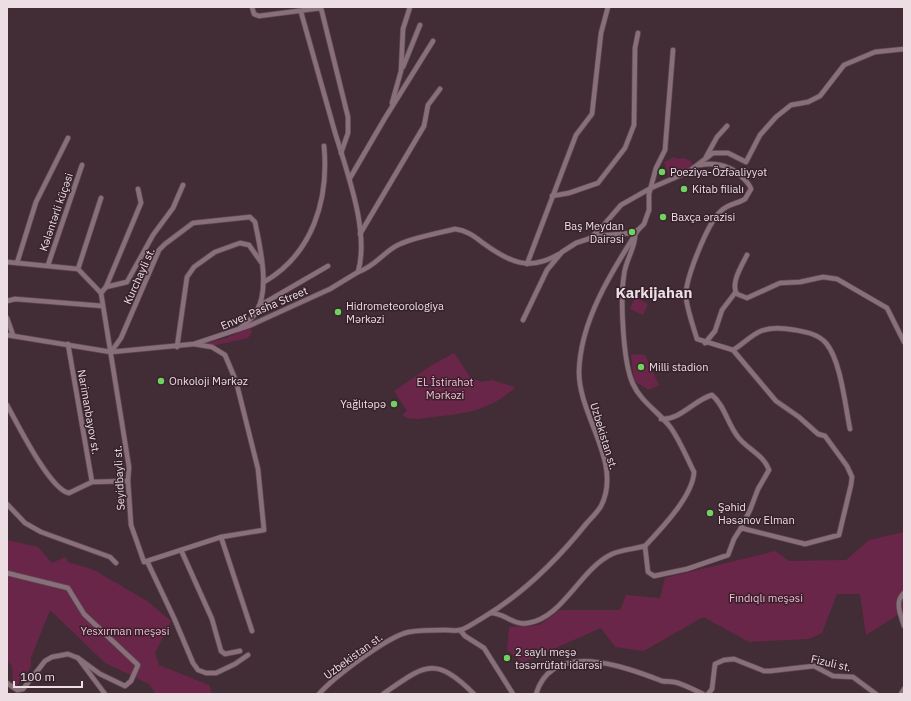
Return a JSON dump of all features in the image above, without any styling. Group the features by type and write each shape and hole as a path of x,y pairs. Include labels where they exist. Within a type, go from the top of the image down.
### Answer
{"street":[{"path":"252,7 254,14 258,16 301,12 321,8 348,117 348,133 341,153"},
{"path":"402,71 403,30 410,7"},
{"path":"608,7 601,33 592,114 576,136 527,264 536,264 549,260 576,243 597,236 631,233 638,230"},
{"path":"301,12 341,153 350,178 360,234 362,260 358,272"},
{"path":"390,109 402,71 420,26"},
{"path":"552,196 569,193 598,183 625,148 634,125 635,48 638,33"},
{"path":"350,178 390,109 433,41"},
{"name":"Uzbekistan st.","path":"319,694 336,678 397,636 416,631 460,630 490,613 523,590 565,551 601,506 607,477 604,459 586,410 579,373 580,358 600,294 622,254 638,230 643,227 647,217 651,188 656,168 664,150 672,50"},
{"path":"706,157 713,153 723,152 746,162 760,135 776,117 791,105 808,102 820,96 844,64 875,52 904,50"},
{"path":"360,234 424,126 428,105 440,89"},
{"path":"589,239 602,227 621,204 700,165 717,137 727,126"},
{"path":"17,263 36,202 68,138"},
{"path":"235,332 255,314 259,306 264,282 281,271 296,254 316,221 323,195 324,146"},
{"path":"700,165 718,164 728,167 734,170 751,187 750,192 745,199 730,204 710,223 693,264 686,296 697,339 705,343 733,350 776,401 799,417 818,434 825,436 847,466 852,477 839,535 805,544 741,528"},
{"name":"Kələntərli küçəsi","path":"48,265 82,165"},
{"path":"106,287 127,282 153,235 173,208 183,185"},
{"path":"7,262 78,269 101,293 106,287 107,281 141,203 138,190"},
{"path":"78,269 101,198"},
{"name":"Kurchayli st.","path":"111,352 121,338 159,250 164,244 193,223 250,217 255,222 264,282"},
{"name":"Enver Pasha Street","path":"7,335 111,352 177,347 194,344 235,332 330,289 358,272 370,267 392,248 404,243 455,229 462,230 500,254 527,264"},
{"path":"490,613 501,614 515,623 536,621 554,610 595,565 612,554 645,546 661,529 673,513 690,487 694,477 694,472 671,428 639,394 633,384 628,364 623,322 624,274 631,255 635,235"},
{"path":"177,347 187,277 194,267 215,252 240,243 248,245 261,263"},
{"path":"523,320 547,270 562,252"},
{"path":"705,343 715,331 722,310 735,293 737,277 746,255"},
{"path":"259,306 328,266"},
{"path":"735,293 747,298 780,283 800,282 823,277 837,279 887,308 904,342"},
{"name":"Seyidbayli st.","path":"101,293 129,467 128,481 131,525 144,562 147,561"},
{"path":"7,301 15,299 103,306"},
{"path":"7,318 13,335"},
{"path":"733,350 760,331 772,329 796,330 818,336 826,342 832,352 850,428"},
{"name":"Narimanbayov st.","path":"68,344 92,482"},
{"path":"194,344 212,347 225,355 236,381 258,470 264,530 220,537 147,561 193,663 198,670 206,673 216,673 235,664 248,655"},
{"path":"645,546 646,566 650,575 661,575 728,555 734,539 750,510 758,489 769,470 766,463 737,436 722,406 712,395 686,411 667,419 661,419"},
{"path":"7,405 44,468 60,490 69,493 92,482 128,481"},
{"path":"7,504 25,522 40,532 110,557 116,563"},
{"path":"220,537 252,631"},
{"path":"181,550 212,619 221,651 225,654 240,651"},
{"path":"7,573 68,588 84,614 138,666 131,681 125,686 100,674 78,658 68,654 52,657 45,661 22,689 17,690 7,683"},
{"path":"904,593 900,597 898,604 904,626"},
{"path":"460,630 465,636 484,648 513,694"},
{"path":"78,658 105,694"},
{"name":"Fizuli st.","path":"708,694 712,688 715,664 729,659 764,671 814,666 833,676 853,677 876,694"},
{"path":"536,694 539,684 546,674 556,667 575,662 610,664 637,670 664,682 674,682 703,694"},
{"path":"383,694 410,675 428,667 448,673 459,679 474,694"},
{"path":"901,694 904,689"}],"green space":[{"path":"674,157 677,159 684,158 691,161 693,166 669,177 664,162"},
{"path":"635,297 648,304 643,315 630,309"},
{"path":"251,327 252,332 248,338 212,346 202,344 226,338"},
{"name":"EL İstirahət Mərkəzi","path":"454,353 471,378 482,382 492,380 515,387 505,396 493,403 469,412 417,419 407,418 402,415 407,411 394,391 432,365"},
{"name":"Milli stadion","path":"631,354 645,355 659,385 649,390 634,381"},
{"name":"Fındıqlı meşəsi","path":"904,532 904,611 866,635 860,594 837,594 822,633 809,639 749,642 703,617 644,651 615,647 601,628 522,663 507,650 509,627 539,625 560,610 620,610 626,595 660,598 665,578 775,551 789,561 846,560 869,540"},
{"name":"Yesxırman meşəsi","path":"7,540 38,547 52,563 65,557 68,562 94,570 147,601 171,621 155,653 159,665 209,685 212,694 156,694 149,684 105,663 50,610 31,658 31,667 16,687 13,686 12,666 7,661"}],"place":[{"name":"Poeziya-Özfəaliyyət","path":"662,172"},
{"name":"Kitab filialı","path":"684,189"},
{"name":"Baxça ərazisi","path":"663,217"},
{"name":"Baş Meydan Dairəsi","path":"632,232"},
{"name":"Hidrometeorologiya Mərkəzi","path":"338,312"},
{"name":"Milli stadion","path":"641,367"},
{"name":"Onkoloji Mərkəz","path":"161,381"},
{"name":"Yağlıtəpə","path":"394,404"},
{"name":"Şəhid Həsənov Elman","path":"710,513"},
{"name":"2 saylı meşə təsərrüfatı idarəsi","path":"507,658"}],"district":[{"name":"Karkijahan","path":"654,293"}]}
